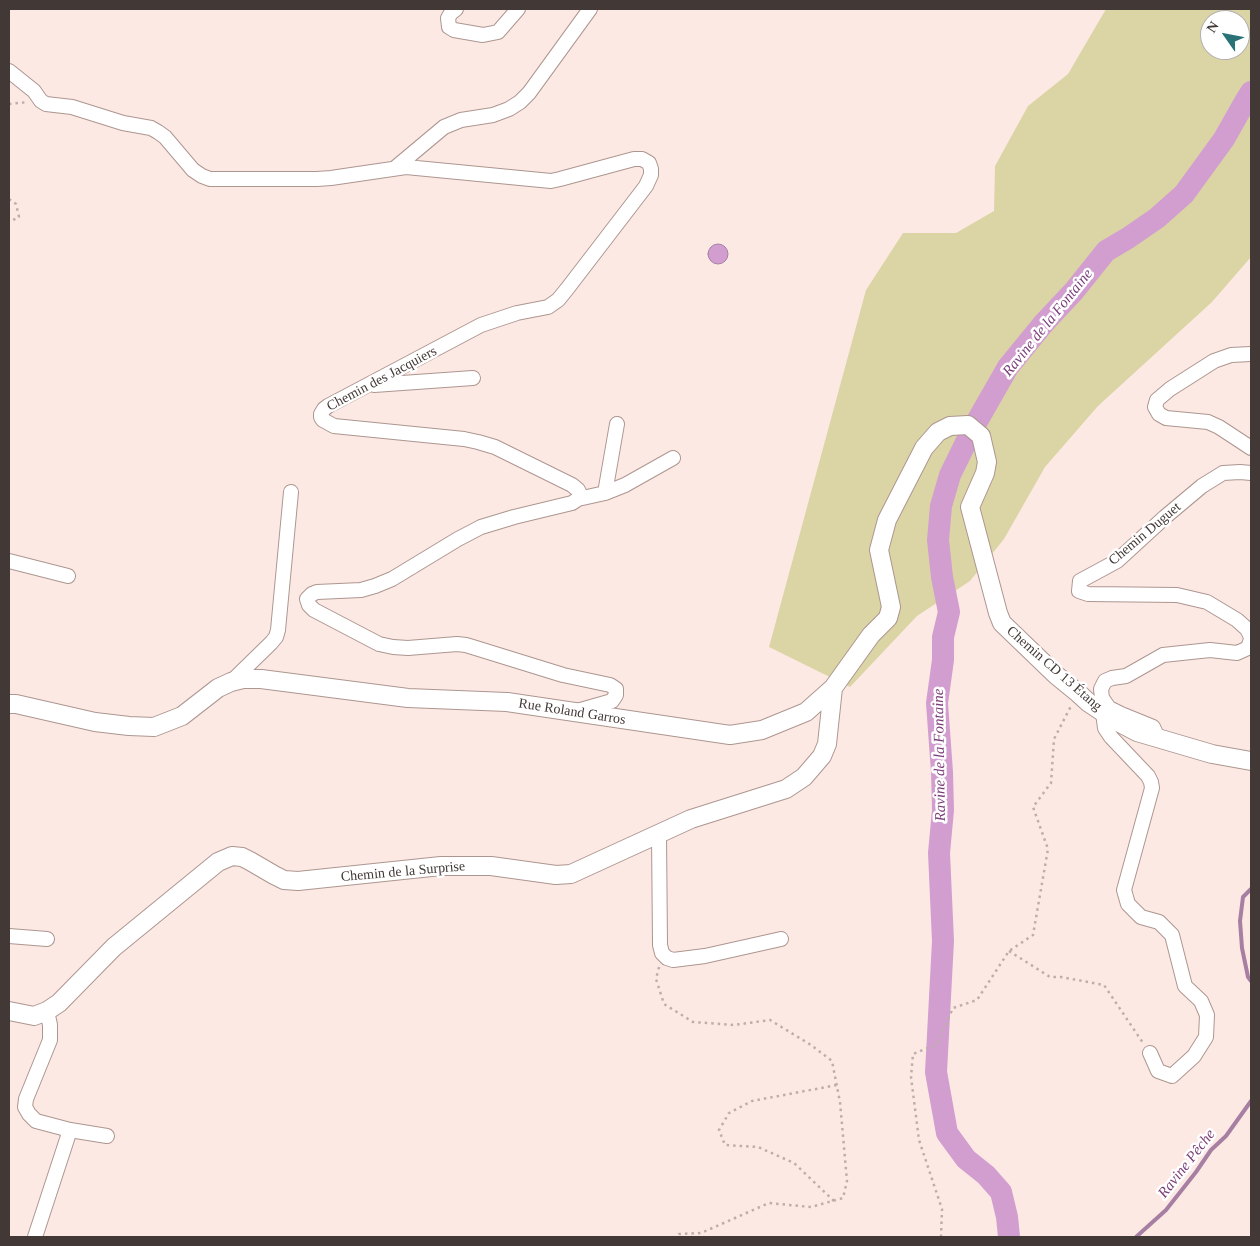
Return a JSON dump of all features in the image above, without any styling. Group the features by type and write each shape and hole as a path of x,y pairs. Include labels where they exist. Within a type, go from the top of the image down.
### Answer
{"main road":[{"name":"Rue Roland Garros","path":"9,704 95,722 154,727 182,716 218,688 242,679 408,698 507,702 730,735 762,730 806,712 833,688 871,635 888,618 891,607 879,550 887,520 924,448 938,432 950,426 968,425 981,436 984,448"},
{"name":"Chemin CD 13 Étang","path":"984,448 987,462 985,472 970,508 1002,623 1056,675 1078,693 1103,713 1137,732 1212,754 1251,761"},
{"name":"Chemin de la Surprise","path":"47,1011 59,1003 114,947 218,862 232,856 242,857 284,880 298,881 441,866 491,866 556,875 571,874 691,819 786,789 804,777 822,756 827,744 833,688"},
{"path":"9,1011 34,1016 47,1011"}],"street":[{"path":"456,9 448,18 449,27 454,30 483,35 498,32 518,9"},
{"path":"9,71 34,91 42,102 46,104 72,107 123,123 151,128 165,137 193,170 210,179 331,178 394,168 444,127 461,120 493,115 509,109 520,102 530,93 590,9"},
{"name":"Chemin des Jacquiers","path":"394,168 418,167 551,181 634,158 642,159 649,163 651,175 646,186 568,290 558,300 548,307 517,313 482,325 324,408 321,414 323,420 334,426 478,442 495,448 572,485 580,494 578,499"},
{"path":"1251,354 1231,356 1214,361 1157,400 1155,407 1159,414 1166,418 1208,422 1251,448"},
{"path":"368,385 473,378"},
{"path":"605,493 617,424"},
{"path":"574,712 612,701 616,695 616,689 610,685 562,675 466,645 408,648 379,644 314,610 309,606 307,599 317,592 360,590 375,586 392,579 481,527 605,493 625,485 673,458"},
{"name":"Chemin Duguet","path":"1158,738 1153,727 1109,708 1102,698 1101,689 1105,681 1126,676 1163,655 1210,650 1237,653 1248,648 1251,638 1247,629 1207,602 1177,595 1088,594 1079,590 1080,581 1117,561 1202,486 1224,473 1251,473"},
{"path":"231,682 276,637 291,492"},
{"path":"9,562 68,576"},
{"path":"1103,713 1105,728 1111,737 1148,776 1152,788 1124,890 1128,904 1141,917 1159,922 1172,935 1186,986 1201,1001 1208,1016 1206,1038 1194,1056 1172,1076 1158,1071 1150,1053"},
{"path":"659,834 660,945 662,953 667,958 673,960 705,956 781,939"},
{"path":"9,936 47,939"},
{"path":"47,1011 50,1025 50,1040 26,1099 25,1107 28,1114 36,1121 70,1130 107,1136"},
{"path":"34,1237 70,1130"}],"path":[{"path":"9,199 16,204 19,217 9,222"},
{"path":"941,1237 942,1209 919,1140 911,1077 913,1054 937,1044 953,1008 977,1000 1009,951 1033,935 1048,849 1033,807 1051,783 1054,739 1078,693"},
{"path":"1009,951 1050,977 1061,977 1104,985 1150,1053"},
{"path":"662,953 656,979 664,1004 693,1022 734,1025 770,1020 811,1045 832,1061 840,1102 847,1181 843,1198 834,1201 811,1207 769,1203 702,1233 679,1234 678,1237"},
{"path":"834,1201 794,1163 758,1148 725,1145 719,1130 729,1113 752,1101 837,1085"}],"shaded area":[{"path":"1106,9 1251,9 1251,257 1212,302 1098,406 1045,467 1004,539 970,581 917,616 850,687 769,647 866,290 903,233 956,233 994,211 995,166 1028,106 1068,74"},
{"path":"714,244 722,244 728,250 728,258 722,264 714,264 708,258 708,250"}],"waterway":[{"name":"Ravine de la Fontaine","path":"1009,1237 1007,1217 1001,1192 986,1175 966,1159 947,1133 936,1072 943,941 939,853 943,810 937,703 943,660 943,637 949,612 942,577 938,540 941,506 950,475 972,430 1008,367 1106,251 1157,218 1184,194 1224,139 1251,92"},
{"name":"Ravine Pêche","path":"1251,889 1243,897 1240,921 1242,948 1248,977 1251,981"},
{"name":"Ravine Pêche","path":"1136,1237 1166,1210 1211,1150 1226,1136 1251,1101"}]}
